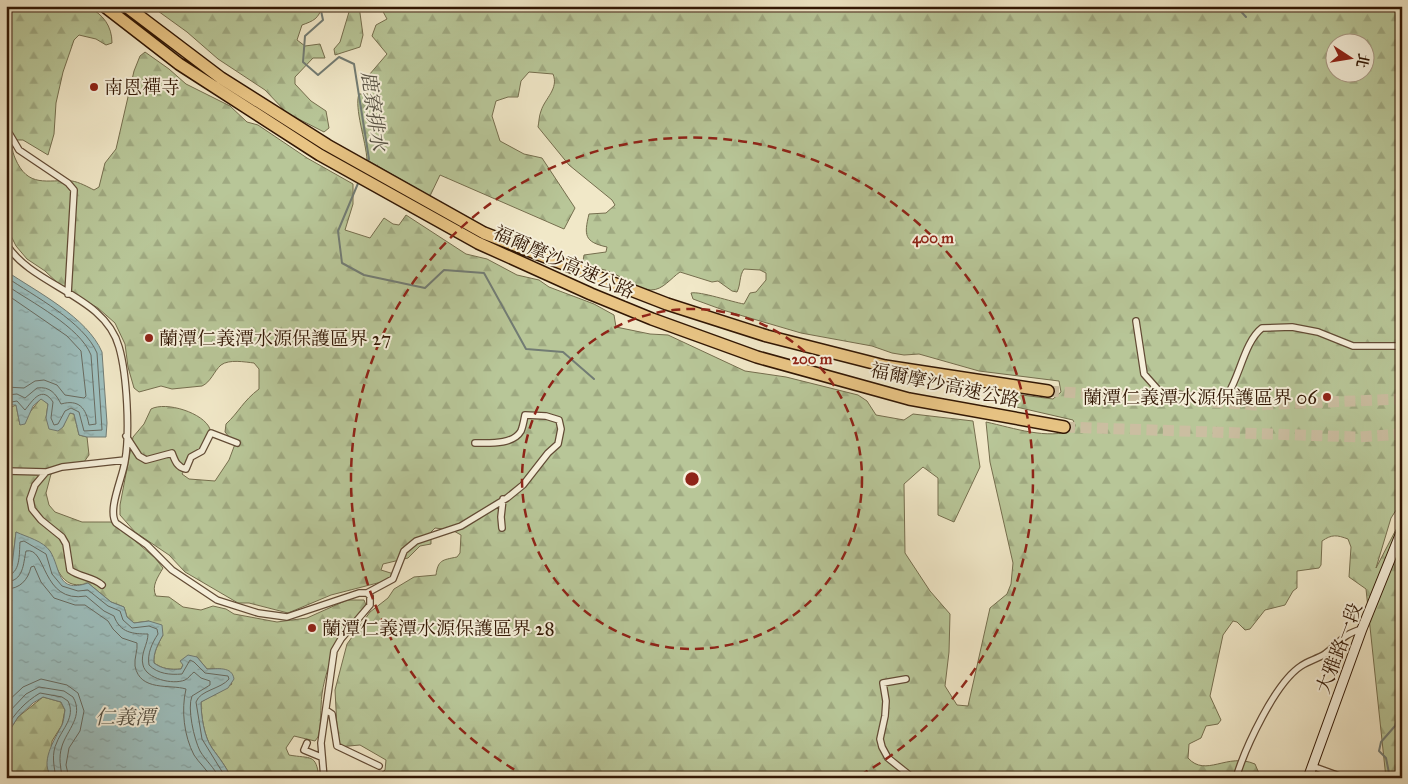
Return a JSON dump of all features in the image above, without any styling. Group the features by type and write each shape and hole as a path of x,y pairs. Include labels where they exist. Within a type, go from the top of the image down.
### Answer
{"highway":[{"name":"福爾摩沙高速公路","path":"104,6 193,74 320,155 484,233 667,304 767,336 885,366 1048,391"},
{"name":"福爾摩沙高速公路","path":"126,6 221,78 327,144 478,243 591,294 652,320 757,357 909,399 1064,427"}],"main road":[{"name":"大雅路一段","path":"1308,778 1362,629 1402,530"}],"street":[{"path":"6,128 19,150 62,178 74,190 68,294"},
{"path":"6,244 20,262 88,305 107,323 119,344 125,384 126,436 125,460 113,507 113,519 125,531 147,545 172,570 217,600 258,613 286,617 358,593 367,593 394,579 404,551 416,541 461,526 523,485 548,453 558,444 561,424 559,420 546,416 525,415 521,430 508,440 495,443 475,442"},
{"path":"1136,321 1144,374 1160,392 1188,397 1208,398 1228,394 1236,382 1251,340 1262,328 1292,327 1318,332 1353,346 1402,346"},
{"path":"126,436 139,456 146,460 172,453 176,463 181,468 186,469 191,457 202,451 211,433 237,443"},
{"path":"6,471 46,472 62,467 125,460"},
{"path":"46,472 34,485 30,499 32,509 41,520 62,537 66,544 70,570 78,576 93,577 102,585"},
{"path":"502,528 503,499"},
{"path":"324,778 321,757 334,651 341,639 370,606 370,596 367,593"},
{"path":"1236,778 1247,746 1284,681 1300,666 1324,654 1347,634 1362,629"},
{"path":"906,679 883,684 886,701 880,739 888,758 913,778"},
{"path":"326,710 332,714 337,746 379,766"},
{"path":"306,743 304,750 321,757"},
{"path":"1312,766 1345,778"}],"green space":[{"path":"62,5 88,7 106,21 112,37 112,43 106,45 96,39 79,35 74,40 63,72 56,103 54,134 48,155 23,140 16,140 13,147 14,155 20,168 32,178 46,181 72,181 94,190 99,187 105,163 116,149 134,71 140,56 145,52 186,84 230,106 247,122 258,125 307,158 353,184 353,204 345,230 370,238 384,218 393,224 399,225 406,215 466,254 487,259 517,275 539,280 549,287 594,304 614,315 616,327 650,334 668,335 745,371 786,377 858,395 867,401 876,415 904,420 913,414 973,421 980,467 954,522 938,515 938,478 923,467 904,484 905,553 930,591 950,614 949,652 945,686 957,705 968,706 990,608 1007,594 1011,584 1013,563 990,462 986,422 1019,430 1053,434 1074,430 1073,420 1012,406 1001,400 1001,394 1006,393 1053,399 1061,392 1059,381 979,371 919,354 904,355 892,353 872,346 801,333 726,311 693,299 691,293 709,295 744,304 750,293 756,292 766,280 766,273 760,270 744,269 737,292 732,291 718,281 712,282 680,272 663,286 651,290 634,285 608,271 588,265 583,261 584,255 606,252 607,247 594,243 587,237 586,227 589,214 606,213 615,205 612,200 569,165 538,127 541,111 553,89 553,74 529,72 521,81 518,97 508,97 496,101 492,116 500,141 524,154 542,158 575,208 564,229 440,175 430,196 367,160 358,100 359,94 370,94 369,75 387,54 372,36 376,25 387,19 380,6 1402,6 1402,501 1391,518 1376,568 1402,518 1402,778 1386,778 1366,589 1349,577 1351,547 1348,539 1335,536 1322,541 1321,565 1319,568 1297,571 1297,588 1293,591 1285,605 1265,610 1250,629 1245,630 1237,622 1233,621 1223,635 1210,696 1221,720 1218,724 1206,726 1201,738 1189,744 1188,758 1195,764 1210,766 1245,761 1255,764 1261,778 339,778 344,773 377,776 385,770 386,760 360,745 338,747 335,690 347,644 370,612 388,598 394,589 414,577 436,575 438,566 442,562 457,557 460,553 461,535 452,530 435,528 431,532 431,544 420,546 408,558 383,564 381,570 397,575 393,579 331,595 288,613 249,603 238,603 185,572 169,555 135,532 120,515 120,505 133,437 144,424 151,409 166,406 184,410 206,423 210,429 204,445 195,452 182,474 189,479 215,481 229,460 235,444 225,432 226,424 259,389 259,369 254,363 228,362 221,365 208,382 202,386 172,389 161,386 139,392 134,388 128,367 125,344 115,323 98,308 62,287 45,271 27,259 16,246 6,226 6,126 8,121 6,120 6,6"},
{"path":"151,6 322,6 315,19 302,25 297,40 305,46 320,44 325,58 313,58 295,77 295,84 311,101 326,111 329,128 324,132 287,113 265,90 218,59 187,32"},
{"path":"341,6 359,6 363,35 360,47 335,55 334,49 340,42 349,12"},
{"path":"41,398 48,404 46,418 63,427 69,413 74,414 79,435 87,437 89,455 84,462 66,466 51,474 46,493 49,505 55,512 82,522 113,522 155,558 163,568 157,578 154,589 156,596 169,597 183,607 201,610 213,606 226,609 234,614 277,622 307,618 347,600 364,600 366,605 338,646 328,669 322,694 318,737 315,741 294,736 286,748 289,755 307,757 314,761 319,778 231,778 209,743 202,713 201,702 232,684 221,669 207,669 197,657 183,665 181,669 167,669 154,663 155,652 163,635 149,621 134,623 127,617 124,607 111,602 88,583 80,585 67,582 59,572 50,551 16,532 12,566 6,571 7,409 16,405 20,425"},
{"path":"43,697 61,702 65,710 62,725 52,741 50,775 53,778 6,778 6,736 18,717"}],"water":[{"path":"6,271 60,306 95,339 102,352 107,423 106,437 79,435 74,414 70,413 63,427 58,431 49,429 46,418 48,404 41,399 33,406 25,424 20,425 16,405 11,405 7,409 6,424"},
{"name":"仁義潭","path":"16,532 39,542 50,551 65,582 70,585 88,583 111,602 124,607 127,617 134,623 149,621 162,625 163,635 154,656 154,663 160,667 181,669 183,665 180,661 188,655 197,657 207,669 224,669 233,675 234,679 228,688 201,702 202,719 207,738 231,778 53,778 47,766 47,759 52,744 63,723 65,710 61,702 43,697 33,703 18,717 6,736 6,571 12,566"}],"waterway":[{"name":"鹿寮排水","path":"320,6 323,20 305,36 303,62 318,75 339,57 354,64 369,159 367,163"},
{"path":"1236,6 1246,17"},
{"name":"鹿寮排水","path":"359,181 338,231 342,263 364,275 425,288 444,270 484,273 526,349 563,352 594,379"},
{"path":"1390,778 1386,758 1379,751 1381,742 1395,726 1402,701"}],"tunnel":[{"path":"1048,391 1255,405 1402,399"},
{"path":"1064,427 1359,437 1402,434"}],"place":[{"name":"南恩禪寺","path":"94,87"},
{"name":"蘭潭仁義潭水源保護區界 27","path":"149,338"},
{"name":"蘭潭仁義潭水源保護區界 06","path":"1327,397"},
{"name":"蘭潭仁義潭水源保護區界 28","path":"312,628"}]}
